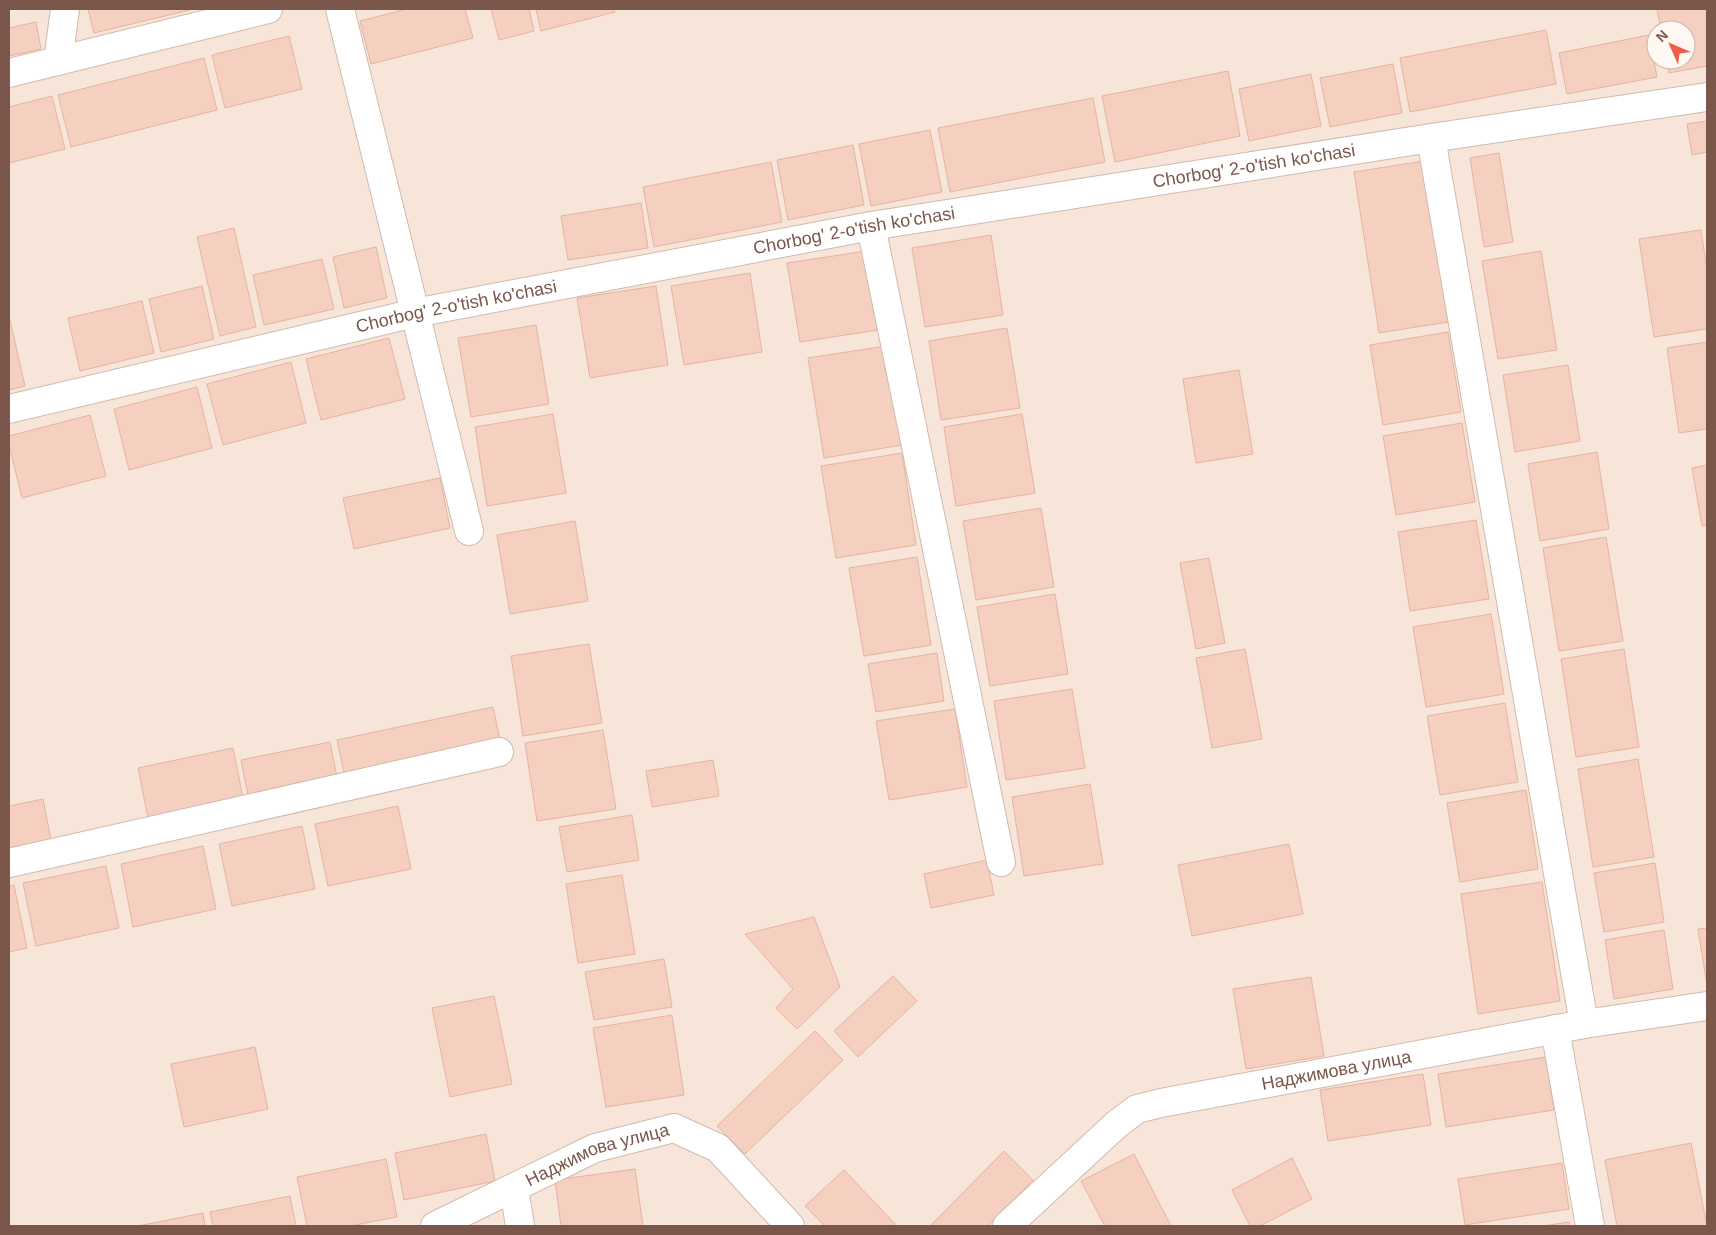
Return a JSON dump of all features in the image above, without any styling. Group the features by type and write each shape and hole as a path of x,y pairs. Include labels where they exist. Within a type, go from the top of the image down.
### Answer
{"street":[{"path":"58,61 66,9"},
{"path":"9,73 268,9"},
{"path":"340,9 470,531"},
{"name":"Chorbog' 2-o'tish ko'chasi","path":"9,409 415,313 871,226 1707,96"},
{"path":"1430,138 1584,1024"},
{"path":"871,226 1001,862"},
{"path":"9,863 499,752"},
{"name":"Наджимова улица","path":"1007,1226 1117,1124 1137,1109 1170,1101 1555,1029 1707,1006"},
{"path":"1555,1029 1590,1226"},
{"name":"Наджимова улица","path":"435,1226 595,1148 674,1128 718,1148 790,1226"},
{"path":"514,1188 520,1226"}],"shaded area":[{"path":"9,9 1707,9 1707,1226 9,1226"}],"building":[{"path":"88,9 194,9 94,33"},
{"path":"407,9 465,9 473,38 371,64 360,21"},
{"path":"491,9 529,9 534,31 499,40"},
{"path":"536,9 614,9 615,12 541,31"},
{"path":"1657,9 1707,9 1707,66 1696,68 1696,20 1659,20"},
{"path":"36,22 41,49 9,56 9,28"},
{"path":"1546,30 1556,84 1410,112 1400,58"},
{"path":"289,36 302,89 225,108 212,55"},
{"path":"1646,36 1646,70 1656,70 1657,77 1567,94 1559,53"},
{"path":"204,58 217,110 71,147 58,95"},
{"path":"1393,64 1402,113 1330,127 1320,78"},
{"path":"1669,70 1685,70 1669,73"},
{"path":"1228,71 1240,136 1115,162 1102,96"},
{"path":"1311,74 1321,126 1249,141 1239,89"},
{"path":"52,96 65,149 9,163 9,107"},
{"path":"1093,98 1105,162 950,192 938,128"},
{"path":"1707,121 1707,152 1692,155 1687,124"},
{"path":"930,130 942,192 871,206 859,144"},
{"path":"853,145 864,205 788,220 777,160"},
{"path":"1499,153 1513,242 1484,247 1470,158"},
{"path":"1424,161 1448,322 1379,333 1354,172"},
{"path":"771,162 782,222 654,247 643,187"},
{"path":"641,203 648,248 568,260 561,216"},
{"path":"234,228 256,327 220,336 197,237"},
{"path":"1701,230 1707,270 1707,329 1654,337 1639,239"},
{"path":"991,235 1003,315 925,327 912,248"},
{"path":"376,247 387,298 344,308 333,257"},
{"path":"866,251 878,330 800,342 787,263"},
{"path":"1541,251 1557,350 1498,359 1482,261"},
{"path":"322,259 334,309 264,325 253,275"},
{"path":"750,273 762,352 684,365 671,286"},
{"path":"202,286 214,339 161,352 149,299"},
{"path":"656,286 668,365 590,378 577,298"},
{"path":"142,301 154,353 80,371 68,318"},
{"path":"9,316 25,386 9,390"},
{"path":"536,325 549,404 471,417 458,338"},
{"path":"1007,328 1020,408 941,420 929,341"},
{"path":"1448,332 1461,412 1383,425 1370,345"},
{"path":"389,338 405,399 321,420 306,359"},
{"path":"1707,342 1707,429 1679,433 1667,348"},
{"path":"886,346 902,445 824,458 808,358"},
{"path":"291,362 306,423 223,445 207,384"},
{"path":"1568,365 1580,441 1515,452 1503,375"},
{"path":"1239,370 1253,454 1196,463 1183,379"},
{"path":"197,387 212,448 129,470 114,409"},
{"path":"553,414 566,493 487,506 475,427"},
{"path":"1022,414 1035,493 956,506 944,427"},
{"path":"90,415 106,476 22,498 9,445 9,436"},
{"path":"1462,423 1475,502 1396,515 1383,436"},
{"path":"1597,452 1609,529 1540,541 1528,464"},
{"path":"902,453 916,545 836,558 821,466"},
{"path":"1707,465 1707,525 1702,526 1692,468"},
{"path":"440,478 450,528 354,549 343,498"},
{"path":"1041,508 1054,587 976,600 963,521"},
{"path":"1476,520 1489,599 1410,611 1398,532"},
{"path":"575,521 588,601 510,614 497,535"},
{"path":"1606,537 1623,641 1559,651 1543,548"},
{"path":"917,557 931,645 864,656 849,568"},
{"path":"1209,558 1225,643 1196,649 1180,563"},
{"path":"1055,594 1068,674 990,686 977,607"},
{"path":"1491,614 1504,694 1426,707 1413,627"},
{"path":"589,644 602,723 523,736 511,656"},
{"path":"1245,649 1262,739 1212,748 1196,658"},
{"path":"1624,649 1639,747 1576,757 1561,659"},
{"path":"937,653 944,701 876,712 868,664"},
{"path":"1072,689 1085,768 1006,780 994,701"},
{"path":"1505,703 1518,782 1440,795 1427,716"},
{"path":"493,707 501,745 345,778 337,740"},
{"path":"955,709 967,787 889,800 876,721"},
{"path":"603,730 616,809 537,821 525,743"},
{"path":"330,742 338,782 249,801 241,760"},
{"path":"233,748 243,798 148,818 138,768"},
{"path":"1638,759 1654,857 1593,867 1578,769"},
{"path":"713,760 719,796 652,807 646,771"},
{"path":"1090,784 1103,864 1024,876 1012,797"},
{"path":"1526,790 1538,869 1460,882 1447,803"},
{"path":"43,799 51,840 9,848 9,806"},
{"path":"398,806 411,869 328,886 315,824"},
{"path":"632,815 639,860 567,872 559,827"},
{"path":"302,826 315,889 232,906 219,844"},
{"path":"1289,844 1303,914 1192,936 1178,865"},
{"path":"203,846 216,909 133,927 121,864"},
{"path":"987,860 994,895 931,908 924,874"},
{"path":"1655,863 1664,922 1604,932 1594,873"},
{"path":"106,866 119,928 36,946 23,883"},
{"path":"622,875 635,954 578,963 566,884"},
{"path":"1542,882 1560,1001 1478,1014 1461,894"},
{"path":"14,885 27,948 9,952 9,886"},
{"path":"814,917 840,987 797,1029 776,1008 793,989 745,934"},
{"path":"1707,928 1707,985 1698,929"},
{"path":"1664,930 1673,989 1614,999 1605,940"},
{"path":"664,959 672,1007 594,1020 585,972"},
{"path":"893,976 917,1001 858,1057 834,1031"},
{"path":"1311,977 1324,1056 1246,1069 1233,989"},
{"path":"494,996 512,1084 450,1097 432,1008"},
{"path":"672,1015 684,1095 606,1107 593,1028"},
{"path":"815,1031 843,1060 745,1154 717,1126"},
{"path":"255,1047 268,1109 184,1127 171,1064"},
{"path":"1546,1057 1554,1110 1446,1127 1438,1074"},
{"path":"1423,1074 1431,1125 1328,1141 1320,1090"},
{"path":"486,1134 495,1181 404,1200 395,1153"},
{"path":"1691,1143 1707,1226 1617,1226 1605,1160"},
{"path":"1004,1151 1033,1180 988,1226 930,1226"},
{"path":"1134,1154 1171,1226 1105,1226 1081,1181"},
{"path":"1292,1158 1312,1199 1260,1226 1250,1226 1232,1190"},
{"path":"386,1159 397,1217 350,1226 307,1226 297,1177"},
{"path":"1562,1163 1569,1209 1465,1225 1458,1179"},
{"path":"635,1169 643,1226 561,1226 555,1180"},
{"path":"844,1170 897,1226 825,1226 805,1206"},
{"path":"290,1196 296,1226 213,1226 210,1212"},
{"path":"203,1213 205,1226 138,1226"},
{"path":"1569,1222 1570,1226 1543,1226"}]}
